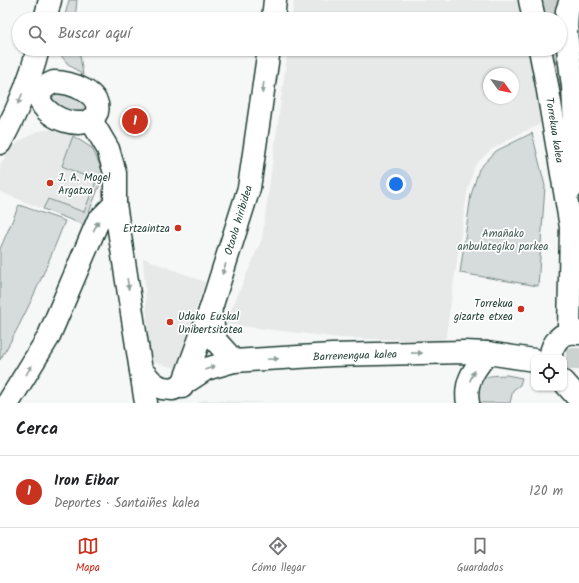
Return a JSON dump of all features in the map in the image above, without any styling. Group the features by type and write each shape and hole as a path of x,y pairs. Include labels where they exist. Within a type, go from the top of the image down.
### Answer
{"street":[{"path":"47,12 50,0"},
{"path":"274,12 275,0"},
{"path":"530,0 533,12"},
{"path":"567,12 571,0"},
{"path":"552,355 553,346 557,340 574,333 571,227 569,210 576,147 573,86 567,40"},
{"name":"Otaola hiribidea","path":"179,394 210,311 249,188 267,56"},
{"name":"Torrekua kalea","path":"541,56 569,210"},
{"path":"3,138 43,97 46,85 54,82 61,82 76,87 89,94 96,100 98,107 96,114 91,120 80,124 69,122 53,116 43,97 38,80 36,58"},
{"path":"3,138 36,58"},
{"path":"91,120 108,149 115,173 115,204 146,403"},
{"path":"8,403 48,338 98,222 115,204"},
{"path":"85,254 94,248 106,248 125,262"},
{"path":"210,311 216,341 234,361"},
{"path":"468,403 467,396 470,376 487,353"},
{"name":"Barrenengua kalea","path":"179,394 206,369 234,361 332,355 487,353 531,360"},
{"path":"141,370 153,384 162,388 173,389 179,394"},
{"path":"567,381 579,382"},
{"path":"567,384 579,399"}],"shaded area":[{"path":"294,0 518,0 521,12 293,12"},
{"path":"287,56 532,56 545,110 539,125 515,136 491,150 475,165 467,193 445,341 340,338 225,324 262,239"},
{"name":"J. A. Mogel Argatxa","path":"55,129 77,138 92,148 104,174 84,225 0,192 0,166 9,150 20,141 37,131"},
{"name":"Udako Euskal Unibertsitatea","path":"143,258 205,282 176,368 150,361"},
{"path":"204,400 270,403 197,403"}],"green space":[{"path":"69,0 77,0 76,12 66,12"},
{"path":"62,56 80,56 83,75 67,63"},
{"path":"551,56 560,56 564,118 560,125"},
{"path":"61,88 88,106 84,115 57,110 49,93"},
{"name":"Amañako anbulategiko parkea","path":"532,133 545,186 538,286 460,273 471,195 479,169 496,151"},
{"path":"73,136 92,148 104,174 84,225 43,209 48,199 84,212 96,181 62,166"},
{"path":"19,205 65,221 35,292 0,360 0,249"},
{"path":"507,375 522,378 520,385 513,390 510,403 478,403 478,392 482,381 485,378 488,376"}],"tunnel":[{"path":"546,0 549,12"},
{"path":"556,56 566,105"},
{"path":"576,403 578,314"}],"place":[{"name":"Iron Eibar","path":"135,121"},
{"name":"J. A. Mogel Argatxa","path":"50,183"},
{"name":"Ertzaintza","path":"178,228"},
{"name":"Torrekua gizarte etxea","path":"521,309"},
{"name":"Udako Euskal Unibertsitatea","path":"170,322"}]}
